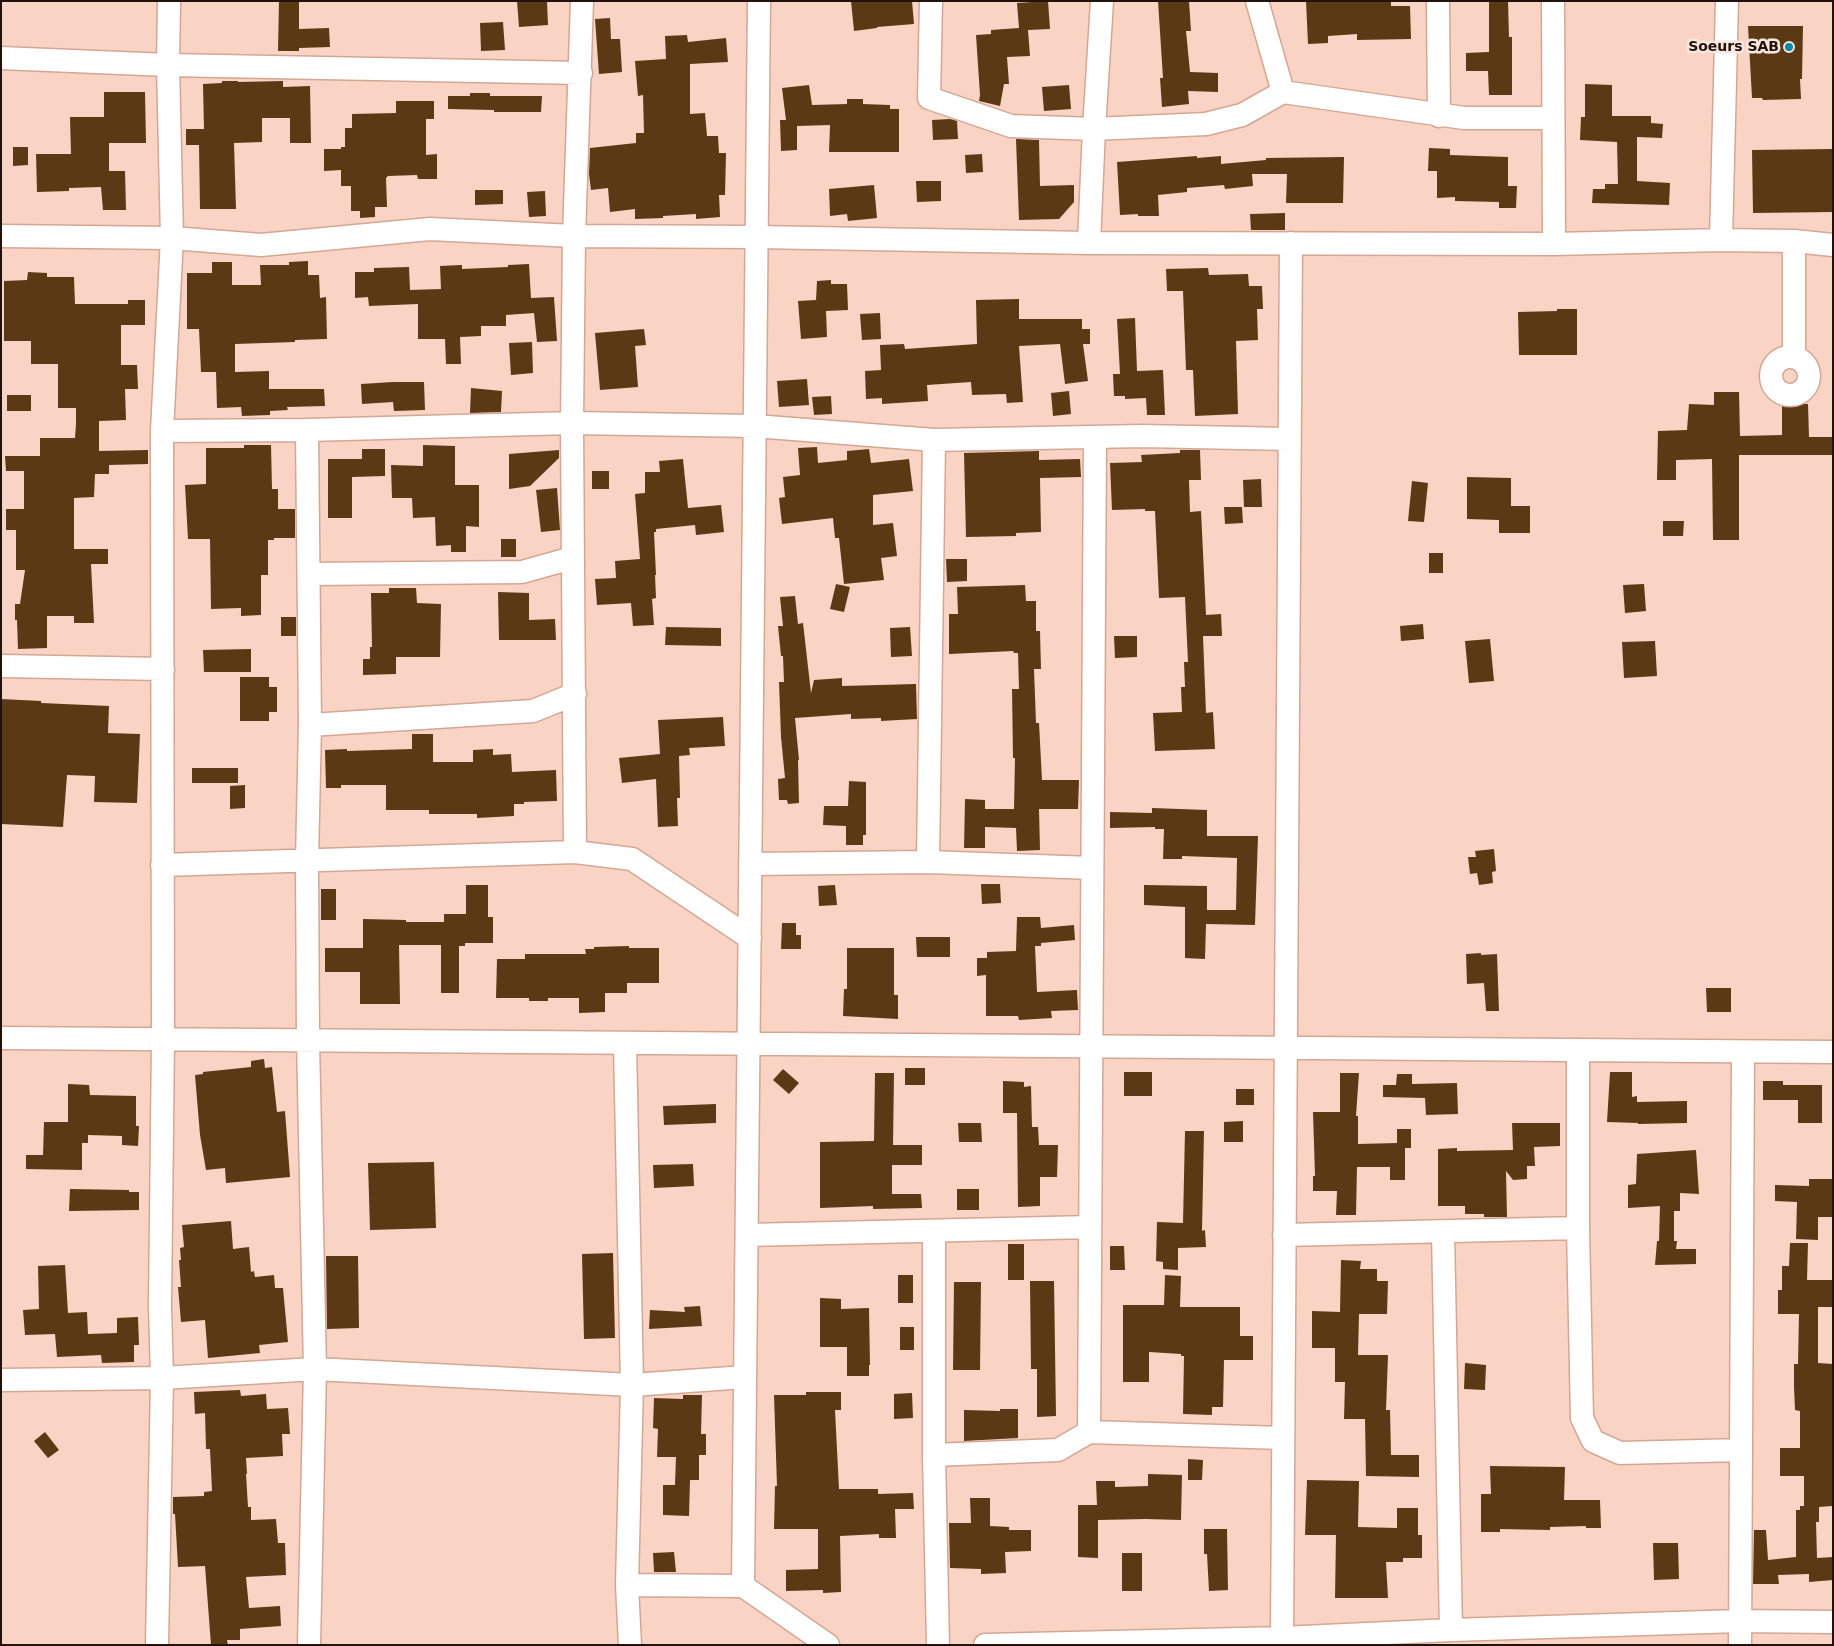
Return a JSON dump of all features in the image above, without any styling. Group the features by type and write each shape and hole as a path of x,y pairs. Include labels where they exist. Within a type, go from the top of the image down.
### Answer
{"street":[{"path":"157,1645 162,1378 160,1306 163,1039 162,431 172,238 168,65 169,1"},
{"path":"575,852 572,423 574,236 582,1"},
{"path":"744,1586 759,1"},
{"path":"931,1 929,98 1011,126 1094,129 1206,124 1242,116 1283,92 1439,116 1464,118 1552,118"},
{"path":"1089,243 1102,1"},
{"path":"1257,1 1283,92"},
{"path":"1438,1 1439,116"},
{"path":"1553,1 1554,244"},
{"path":"1721,240 1727,1"},
{"path":"1,58 168,65 581,73"},
{"path":"1,236 172,238 261,245 430,229 574,236 1089,243 1554,244 1721,240 1833,245"},
{"path":"1794,242 1794,356"},
{"path":"1282,1638 1291,243"},
{"path":"162,431 307,430 572,423 755,426 934,440 1095,437 1289,439"},
{"path":"307,430 310,726 307,860 308,1040 315,1369 308,1645"},
{"path":"1089,1432 1095,437"},
{"path":"928,862 934,440"},
{"path":"309,574 522,572 572,558"},
{"path":"1,666 163,669"},
{"path":"310,726 533,711 575,694"},
{"path":"162,865 575,852 632,859 750,938"},
{"path":"750,864 928,862 1092,868"},
{"path":"1,1038 1833,1052"},
{"path":"625,1043 632,1385 628,1585 630,1645"},
{"path":"1578,1050 1578,1228 1582,1418 1593,1441 1620,1453 1741,1450"},
{"path":"1740,1645 1743,1052"},
{"path":"747,1235 1090,1227"},
{"path":"1284,1236 1578,1228"},
{"path":"934,1231 934,1455 938,1645"},
{"path":"1443,1232 1451,1630"},
{"path":"1,1380 162,1378 315,1369 632,1385 745,1377"},
{"path":"934,1455 1058,1450 1089,1432 1283,1438"},
{"path":"628,1585 744,1586 828,1645"},
{"path":"985,1645 1282,1638 1451,1630 1740,1621 1833,1622"}],"building":[{"path":"279,1 299,1 299,29 329,28 330,47 299,48 299,51 278,51"},
{"path":"517,1 547,1 548,25 519,27"},
{"path":"851,1 912,1 914,24 854,31"},
{"path":"1048,1 1050,29 1028,30 1030,56 1007,57 1009,84 1004,84 1000,106 979,101 976,35 991,34 991,30 1019,28 1017,3"},
{"path":"1158,1 1189,1 1191,31 1186,31 1190,72 1218,73 1218,92 1188,91 1189,104 1162,107 1160,78 1163,78"},
{"path":"1306,1 1391,1 1391,6 1410,6 1411,39 1357,40 1357,34 1328,36 1328,43 1308,44"},
{"path":"1489,1 1508,1 1509,37 1512,37 1512,95 1489,95 1488,71 1466,71 1466,53 1489,52"},
{"path":"610,18 611,39 620,39 622,72 599,74 595,19"},
{"path":"503,22 505,50 481,51 480,23"},
{"path":"1748,26 1803,26 1802,79 1800,79 1801,99 1763,100 1762,98 1752,98"},
{"path":"687,35 688,42 726,38 728,62 690,64 690,114 705,113 707,136 718,136 719,153 726,153 725,195 719,195 720,217 696,219 696,214 635,219 635,209 610,212 608,188 591,190 589,174 590,148 636,143 636,133 644,133 643,95 638,96 635,61 666,59 665,36"},
{"path":"222,81 283,81 283,87 310,86 311,143 290,143 290,118 262,118 262,142 234,143 236,209 200,209 199,145 186,145 186,129 204,129 203,84 222,83"},
{"path":"1585,84 1612,85 1612,116 1651,116 1651,123 1663,124 1662,138 1637,137 1637,181 1670,183 1669,205 1592,203 1593,189 1605,189 1605,184 1618,184 1617,142 1580,140 1581,117 1585,117"},
{"path":"809,85 812,105 847,104 847,99 863,99 863,104 890,105 890,109 899,109 899,152 829,152 830,125 797,126 797,150 781,151 780,120 786,120 782,88"},
{"path":"1069,85 1071,109 1044,111 1042,87"},
{"path":"104,92 145,92 146,143 109,143 109,171 125,171 126,210 103,210 101,187 37,192 36,154 71,154 70,117 104,117"},
{"path":"470,93 490,93 490,96 542,96 541,112 494,112 494,110 448,109 448,96 470,96"},
{"path":"396,101 434,101 434,119 426,119 426,155 437,154 437,179 418,179 417,175 388,176 386,178 387,207 375,207 375,217 360,218 360,211 351,211 351,186 341,186 341,170 324,171 324,149 341,149 341,147 345,147 345,128 352,128 352,114 396,113"},
{"path":"950,119 957,121 958,139 933,140 932,120"},
{"path":"1016,139 1039,140 1040,186 1074,185 1074,202 1059,219 1019,220"},
{"path":"13,147 28,147 28,165 13,166"},
{"path":"1429,148 1450,149 1450,155 1508,157 1508,186 1517,186 1516,208 1499,208 1499,202 1455,201 1455,197 1437,198 1437,171 1428,171"},
{"path":"1833,149 1833,212 1753,213 1752,150"},
{"path":"982,154 983,172 966,173 965,155"},
{"path":"1197,156 1197,158 1221,156 1221,164 1266,160 1266,158 1344,157 1343,203 1286,203 1287,174 1252,174 1253,186 1225,189 1224,185 1187,188 1187,192 1158,195 1159,216 1120,215 1117,162"},
{"path":"916,181 941,181 941,201 917,202"},
{"path":"874,185 877,218 848,221 847,214 830,216 829,189"},
{"path":"475,190 503,190 503,204 475,205"},
{"path":"545,191 546,216 529,217 527,192"},
{"path":"1285,213 1285,230 1251,230 1250,214"},
{"path":"308,261 308,275 319,275 320,298 326,297 327,339 235,344 235,372 269,371 269,389 324,389 325,406 287,407 288,410 270,411 270,415 242,416 241,407 217,408 216,372 201,372 199,329 187,329 187,273 212,273 212,262 232,262 232,285 261,285 260,265 289,265 289,262"},
{"path":"529,264 531,298 554,297 557,341 537,342 534,313 506,315 506,326 481,326 481,336 460,337 461,364 446,364 445,339 418,339 418,304 369,306 368,297 355,298 355,272 374,272 374,268 409,267 410,290 441,289 440,266 462,265 462,269"},
{"path":"1208,268 1209,275 1248,274 1249,286 1262,286 1263,309 1257,309 1258,340 1236,341 1238,414 1195,416 1193,370 1186,370 1183,291 1167,291 1166,269"},
{"path":"28,272 47,273 47,277 74,277 75,304 128,304 128,300 145,300 145,325 121,325 121,365 137,365 138,389 125,389 126,420 99,421 99,451 148,450 148,464 109,465 109,474 95,474 94,497 74,498 74,549 108,549 108,564 91,564 94,623 74,623 74,616 47,616 47,648 18,649 15,604 20,604 25,570 16,570 16,530 6,530 6,509 24,509 24,471 6,471 5,456 40,456 40,438 75,438 76,424 76,408 58,408 58,364 31,364 31,341 4,341 4,281 27,280"},
{"path":"831,280 831,284 847,284 848,310 826,311 827,337 801,339 798,301 816,300 817,281"},
{"path":"1019,299 1019,319 1082,319 1082,329 1090,329 1090,344 1083,344 1088,381 1065,384 1060,344 1019,346 1023,402 1007,403 1006,394 972,395 971,382 927,385 928,401 882,404 882,398 866,399 865,371 881,370 880,345 904,344 905,349 977,344 976,300"},
{"path":"1557,309 1577,309 1577,355 1519,355 1518,312 1557,311"},
{"path":"880,313 881,339 862,340 860,314"},
{"path":"1135,318 1137,371 1163,370 1165,415 1147,415 1146,398 1125,399 1125,396 1114,396 1113,374 1120,374 1117,319"},
{"path":"644,329 646,345 635,346 638,387 600,390 595,333"},
{"path":"532,342 533,373 511,375 509,343"},
{"path":"807,379 809,405 779,407 777,381"},
{"path":"424,382 425,410 394,411 393,402 362,404 361,384"},
{"path":"471,388 502,391 501,412 470,413"},
{"path":"1069,391 1071,414 1053,416 1051,393"},
{"path":"1714,392 1739,392 1740,436 1782,435 1782,404 1808,404 1809,437 1833,437 1833,455 1739,455 1739,540 1713,540 1712,459 1676,460 1676,480 1657,480 1658,431 1687,430 1689,404 1714,405"},
{"path":"7,395 31,395 31,411 7,411"},
{"path":"831,396 832,414 814,415 812,397"},
{"path":"244,445 271,445 272,489 278,489 278,509 295,509 295,538 274,538 274,540 268,540 268,575 261,575 261,615 241,616 241,608 211,609 210,539 188,539 185,485 206,484 206,448 244,448"},
{"path":"423,445 455,446 455,485 479,485 479,527 466,526 466,552 451,552 451,545 436,546 435,517 413,518 412,498 392,498 391,465 423,466"},
{"path":"817,447 818,463 847,460 847,451 869,449 871,463 909,459 913,491 873,495 873,525 893,523 897,556 881,558 884,580 844,584 839,538 835,538 833,518 782,524 779,498 785,497 783,477 800,475 798,448"},
{"path":"362,449 385,449 385,476 352,477 352,518 328,518 328,459 362,459"},
{"path":"559,450 559,458 530,486 509,489 509,454"},
{"path":"1180,450 1200,450 1201,480 1189,480 1190,512 1201,511 1206,615 1221,614 1222,636 1203,636 1206,713 1213,712 1215,749 1155,751 1153,713 1182,712 1181,687 1185,687 1184,662 1188,662 1185,597 1159,598 1155,511 1145,511 1145,509 1112,510 1110,463 1142,462 1141,455 1180,453"},
{"path":"1039,451 1039,460 1080,459 1081,477 1040,478 1041,532 1016,533 1016,536 966,537 964,453"},
{"path":"683,459 688,508 721,505 724,532 696,535 695,525 656,529 656,532 654,532 656,598 652,599 654,625 633,626 631,603 597,605 595,579 616,578 615,561 640,559 635,494 645,493 645,472 660,472 659,461"},
{"path":"592,471 609,471 609,489 592,489"},
{"path":"1467,477 1511,478 1511,506 1530,506 1530,533 1499,533 1499,520 1467,519"},
{"path":"1261,479 1262,507 1244,507 1243,480"},
{"path":"1412,481 1428,483 1424,522 1408,521"},
{"path":"557,488 560,530 541,532 536,490"},
{"path":"1224,507 1242,507 1243,523 1225,524"},
{"path":"1663,521 1684,521 1683,536 1663,536"},
{"path":"501,539 516,539 516,557 501,557"},
{"path":"1429,553 1443,553 1443,573 1429,573"},
{"path":"946,559 967,559 967,581 947,582"},
{"path":"836,584 850,587 844,612 830,609"},
{"path":"1644,584 1646,611 1625,613 1623,585"},
{"path":"1025,585 1026,601 1036,601 1036,631 1040,631 1041,669 1034,669 1036,723 1039,723 1042,780 1079,780 1078,809 1039,809 1040,850 1017,851 1016,828 985,827 985,848 964,848 965,799 985,800 985,809 1014,809 1015,758 1013,758 1012,689 1019,689 1018,653 1013,651 949,654 949,614 958,614 957,587"},
{"path":"389,588 416,588 417,603 441,604 440,657 396,657 396,674 363,675 363,659 370,659 370,647 372,647 371,593 389,593"},
{"path":"498,592 529,593 529,620 555,619 556,640 499,640"},
{"path":"795,596 798,624 803,623 811,693 814,680 842,678 842,686 916,684 917,719 881,721 881,718 851,719 851,714 795,718 799,760 799,803 788,804 787,800 779,800 778,779 785,778 779,682 784,682 783,656 781,656 778,626 783,626 780,597"},
{"path":"281,617 296,617 296,636 281,636"},
{"path":"1423,624 1424,639 1401,641 1400,626"},
{"path":"666,627 721,628 721,646 665,645"},
{"path":"910,627 912,656 891,657 890,628"},
{"path":"1114,636 1137,636 1137,657 1115,658"},
{"path":"1490,639 1494,681 1469,683 1465,641"},
{"path":"1655,641 1657,676 1624,678 1622,642"},
{"path":"251,649 251,672 204,672 203,650"},
{"path":"240,677 269,677 269,687 277,687 277,712 269,712 269,721 240,721"},
{"path":"1,699 109,706 108,733 140,734 137,803 94,802 95,776 67,775 63,827 1,824"},
{"path":"723,717 725,746 689,748 690,755 679,756 680,798 677,798 678,826 658,827 656,779 622,783 619,758 660,754 658,720"},
{"path":"412,734 433,734 433,762 473,762 473,750 493,749 493,755 511,754 512,772 556,770 557,801 514,804 514,816 477,818 477,814 429,814 429,810 386,810 386,785 341,785 341,788 326,788 325,750 412,749"},
{"path":"192,768 238,768 238,783 192,783"},
{"path":"849,781 866,782 866,835 863,835 863,845 846,845 846,826 823,825 824,806 848,806"},
{"path":"245,785 245,808 230,809 230,786"},
{"path":"1152,808 1207,810 1207,836 1258,836 1255,925 1206,924 1205,959 1185,958 1185,907 1144,905 1144,885 1207,886 1207,910 1236,910 1237,858 1182,856 1182,859 1163,859 1164,829 1155,829 1155,827 1110,828 1110,812 1152,813"},
{"path":"1494,849 1496,871 1492,872 1493,883 1479,885 1477,873 1470,874 1468,857 1476,857 1475,851"},
{"path":"981,884 1000,884 1001,903 982,904"},
{"path":"466,885 488,885 488,917 493,917 493,943 465,943 465,946 459,946 459,993 441,993 441,945 399,945 400,1004 360,1004 360,972 325,972 325,948 363,948 363,919 444,922 444,914 466,914"},
{"path":"835,885 837,905 819,906 818,886"},
{"path":"321,889 336,889 336,920 321,920"},
{"path":"1017,917 1040,917 1041,928 1074,925 1075,940 1041,943 1041,946 1035,946 1037,992 1077,990 1078,1010 1051,1011 1052,1018 1019,1020 1018,1016 986,1016 986,975 977,976 977,958 987,958 987,952 1016,951"},
{"path":"782,923 796,923 796,935 801,935 801,949 781,949"},
{"path":"916,937 950,937 950,957 917,957"},
{"path":"629,946 629,948 659,948 659,983 627,983 627,993 605,993 605,1012 579,1013 579,998 548,998 548,1001 529,1001 529,998 496,998 497,959 525,959 525,954 586,954 585,949 594,949 594,947"},
{"path":"847,948 894,948 894,995 898,995 898,1019 843,1016 844,989 847,989"},
{"path":"1481,953 1481,955 1497,954 1499,1011 1486,1011 1484,983 1467,984 1466,954"},
{"path":"1706,988 1731,988 1731,1012 1707,1012"},
{"path":"264,1059 265,1068 272,1067 277,1112 285,1111 290,1177 226,1183 225,1168 206,1170 200,1135 195,1075 203,1074 203,1072 251,1067 251,1061"},
{"path":"905,1068 925,1068 925,1085 905,1085"},
{"path":"783,1069 799,1083 789,1094 773,1080"},
{"path":"1124,1072 1152,1072 1152,1096 1124,1096"},
{"path":"1610,1072 1632,1072 1632,1097 1637,1096 1637,1102 1687,1101 1687,1123 1638,1124 1607,1122"},
{"path":"875,1073 894,1073 893,1145 922,1145 922,1165 892,1165 892,1194 921,1194 922,1208 873,1209 873,1206 820,1208 820,1142 874,1141"},
{"path":"1340,1073 1359,1073 1356,1116 1358,1116 1358,1144 1397,1143 1397,1129 1411,1129 1411,1148 1405,1148 1405,1180 1390,1180 1390,1167 1357,1167 1356,1215 1336,1215 1337,1191 1313,1191 1313,1176 1315,1176 1313,1112 1340,1112"},
{"path":"1397,1074 1412,1074 1412,1084 1457,1083 1458,1114 1426,1115 1425,1098 1383,1097 1383,1085 1396,1085"},
{"path":"1003,1081 1024,1082 1024,1087 1031,1086 1032,1127 1038,1127 1039,1145 1058,1145 1057,1177 1040,1177 1040,1206 1018,1207 1017,1113 1003,1113"},
{"path":"1763,1081 1783,1081 1783,1085 1822,1085 1822,1123 1798,1123 1798,1100 1763,1100"},
{"path":"68,1084 89,1085 90,1095 136,1096 136,1126 139,1126 138,1146 122,1145 122,1136 88,1135 88,1143 82,1143 82,1170 26,1169 26,1155 43,1155 44,1122 68,1122"},
{"path":"1236,1089 1254,1089 1254,1105 1236,1105"},
{"path":"716,1104 716,1123 664,1125 663,1106"},
{"path":"1243,1121 1243,1142 1224,1142 1224,1122"},
{"path":"958,1123 981,1123 982,1142 959,1142"},
{"path":"1512,1123 1560,1123 1560,1146 1534,1147 1535,1166 1527,1166 1527,1179 1513,1180 1506,1171 1507,1217 1484,1217 1484,1214 1465,1214 1465,1206 1438,1206 1438,1149 1457,1148 1457,1151 1513,1150"},
{"path":"1185,1131 1204,1131 1202,1231 1205,1230 1206,1247 1178,1248 1178,1270 1163,1269 1163,1262 1156,1261 1157,1222 1183,1223"},
{"path":"1696,1150 1699,1194 1680,1193 1680,1211 1674,1211 1674,1241 1677,1241 1676,1249 1696,1249 1696,1264 1655,1265 1657,1241 1659,1241 1660,1206 1628,1208 1628,1185 1636,1184 1637,1154"},
{"path":"434,1162 436,1228 370,1230 368,1163"},
{"path":"693,1164 694,1186 654,1188 653,1165"},
{"path":"1809,1179 1833,1179 1833,1217 1818,1217 1818,1240 1796,1239 1797,1202 1775,1201 1775,1185 1809,1186"},
{"path":"70,1189 129,1190 129,1192 139,1192 139,1210 69,1211"},
{"path":"957,1189 979,1189 979,1210 957,1210"},
{"path":"231,1221 233,1249 249,1247 251,1272 254,1271 255,1277 274,1275 275,1288 283,1288 288,1342 259,1345 260,1353 208,1358 205,1320 181,1322 178,1287 181,1287 180,1248 184,1247 182,1225"},
{"path":"1790,1243 1808,1243 1807,1280 1833,1280 1833,1307 1818,1307 1818,1363 1833,1364 1832,1506 1819,1507 1819,1522 1816,1522 1817,1558 1833,1557 1833,1580 1809,1582 1809,1574 1778,1575 1779,1584 1753,1584 1754,1530 1766,1530 1768,1560 1796,1557 1796,1510 1800,1510 1800,1506 1804,1506 1804,1476 1780,1476 1780,1448 1800,1448 1800,1411 1795,1410 1794,1387 1794,1364 1798,1364 1799,1314 1778,1314 1778,1290 1782,1290 1782,1266 1789,1266"},
{"path":"1008,1244 1024,1244 1024,1280 1008,1280"},
{"path":"1110,1246 1124,1246 1125,1270 1110,1270"},
{"path":"613,1253 615,1338 584,1339 582,1254"},
{"path":"326,1256 358,1256 359,1328 327,1329"},
{"path":"1341,1260 1361,1261 1360,1269 1377,1269 1377,1281 1388,1281 1387,1314 1359,1314 1358,1355 1388,1355 1386,1410 1390,1410 1391,1455 1419,1455 1419,1477 1366,1476 1365,1419 1344,1419 1345,1382 1335,1382 1335,1348 1312,1348 1312,1311 1340,1312"},
{"path":"65,1265 68,1313 87,1312 88,1334 117,1333 117,1318 138,1317 139,1345 134,1345 134,1362 102,1363 101,1355 57,1357 55,1334 25,1335 23,1310 39,1309 38,1266"},
{"path":"898,1275 913,1275 913,1303 898,1303"},
{"path":"1165,1275 1181,1276 1180,1307 1240,1307 1240,1336 1253,1336 1253,1360 1224,1360 1223,1407 1212,1407 1212,1415 1183,1414 1184,1356 1181,1356 1181,1354 1149,1352 1149,1382 1123,1382 1123,1305 1164,1305"},
{"path":"1030,1281 1054,1281 1056,1416 1037,1417 1037,1369 1031,1369"},
{"path":"954,1282 981,1282 980,1370 953,1370"},
{"path":"820,1298 841,1299 841,1309 869,1308 869,1376 847,1376 847,1347 820,1347"},
{"path":"700,1306 702,1326 649,1329 650,1310 685,1312 684,1307"},
{"path":"900,1327 914,1327 914,1350 900,1350"},
{"path":"1465,1363 1486,1365 1485,1390 1464,1389"},
{"path":"240,1390 241,1396 266,1394 267,1409 288,1408 290,1434 282,1434 283,1456 246,1458 248,1507 251,1507 251,1520 276,1519 278,1543 285,1543 286,1575 246,1577 249,1608 280,1606 281,1626 240,1629 240,1640 227,1640 228,1645 211,1645 205,1566 178,1567 173,1497 204,1496 204,1492 212,1491 210,1449 206,1449 205,1413 195,1414 194,1392"},
{"path":"806,1392 841,1392 841,1410 835,1410 839,1489 878,1489 878,1494 913,1493 914,1509 895,1509 896,1538 879,1538 879,1534 840,1536 841,1592 823,1593 823,1590 786,1591 786,1570 818,1569 818,1529 774,1529 775,1486 777,1486 774,1395 806,1395"},
{"path":"912,1393 913,1418 894,1419 894,1394"},
{"path":"683,1395 702,1395 701,1434 706,1434 706,1455 699,1455 699,1480 690,1480 689,1516 663,1515 663,1485 675,1485 676,1457 657,1457 658,1429 653,1428 654,1398 683,1399"},
{"path":"1000,1409 1018,1409 1018,1438 964,1441 964,1410 1000,1411"},
{"path":"45,1432 59,1450 48,1458 34,1441"},
{"path":"1188,1459 1203,1460 1202,1480 1188,1480"},
{"path":"1490,1466 1565,1467 1564,1500 1600,1500 1601,1528 1586,1528 1586,1526 1550,1527 1550,1530 1500,1529 1500,1532 1481,1532 1481,1494 1491,1494"},
{"path":"1148,1474 1182,1475 1181,1520 1098,1520 1098,1558 1078,1557 1078,1505 1097,1505 1096,1481 1115,1481 1115,1487 1148,1486"},
{"path":"1307,1480 1359,1481 1358,1527 1397,1528 1397,1508 1418,1508 1418,1535 1422,1535 1422,1558 1403,1558 1403,1562 1386,1562 1388,1598 1335,1598 1336,1535 1305,1535"},
{"path":"970,1498 990,1498 990,1526 1009,1527 1009,1530 1031,1530 1031,1551 1005,1552 1006,1573 981,1574 981,1569 950,1568 949,1523 971,1523"},
{"path":"1204,1529 1227,1529 1228,1590 1209,1591 1207,1554 1204,1554"},
{"path":"1653,1543 1678,1543 1679,1579 1654,1580"},
{"path":"674,1552 676,1572 654,1572 653,1553"},
{"path":"1122,1553 1142,1553 1142,1591 1122,1591"}],"place":[{"name":"Soeurs SAB","path":"1789,47"}]}
